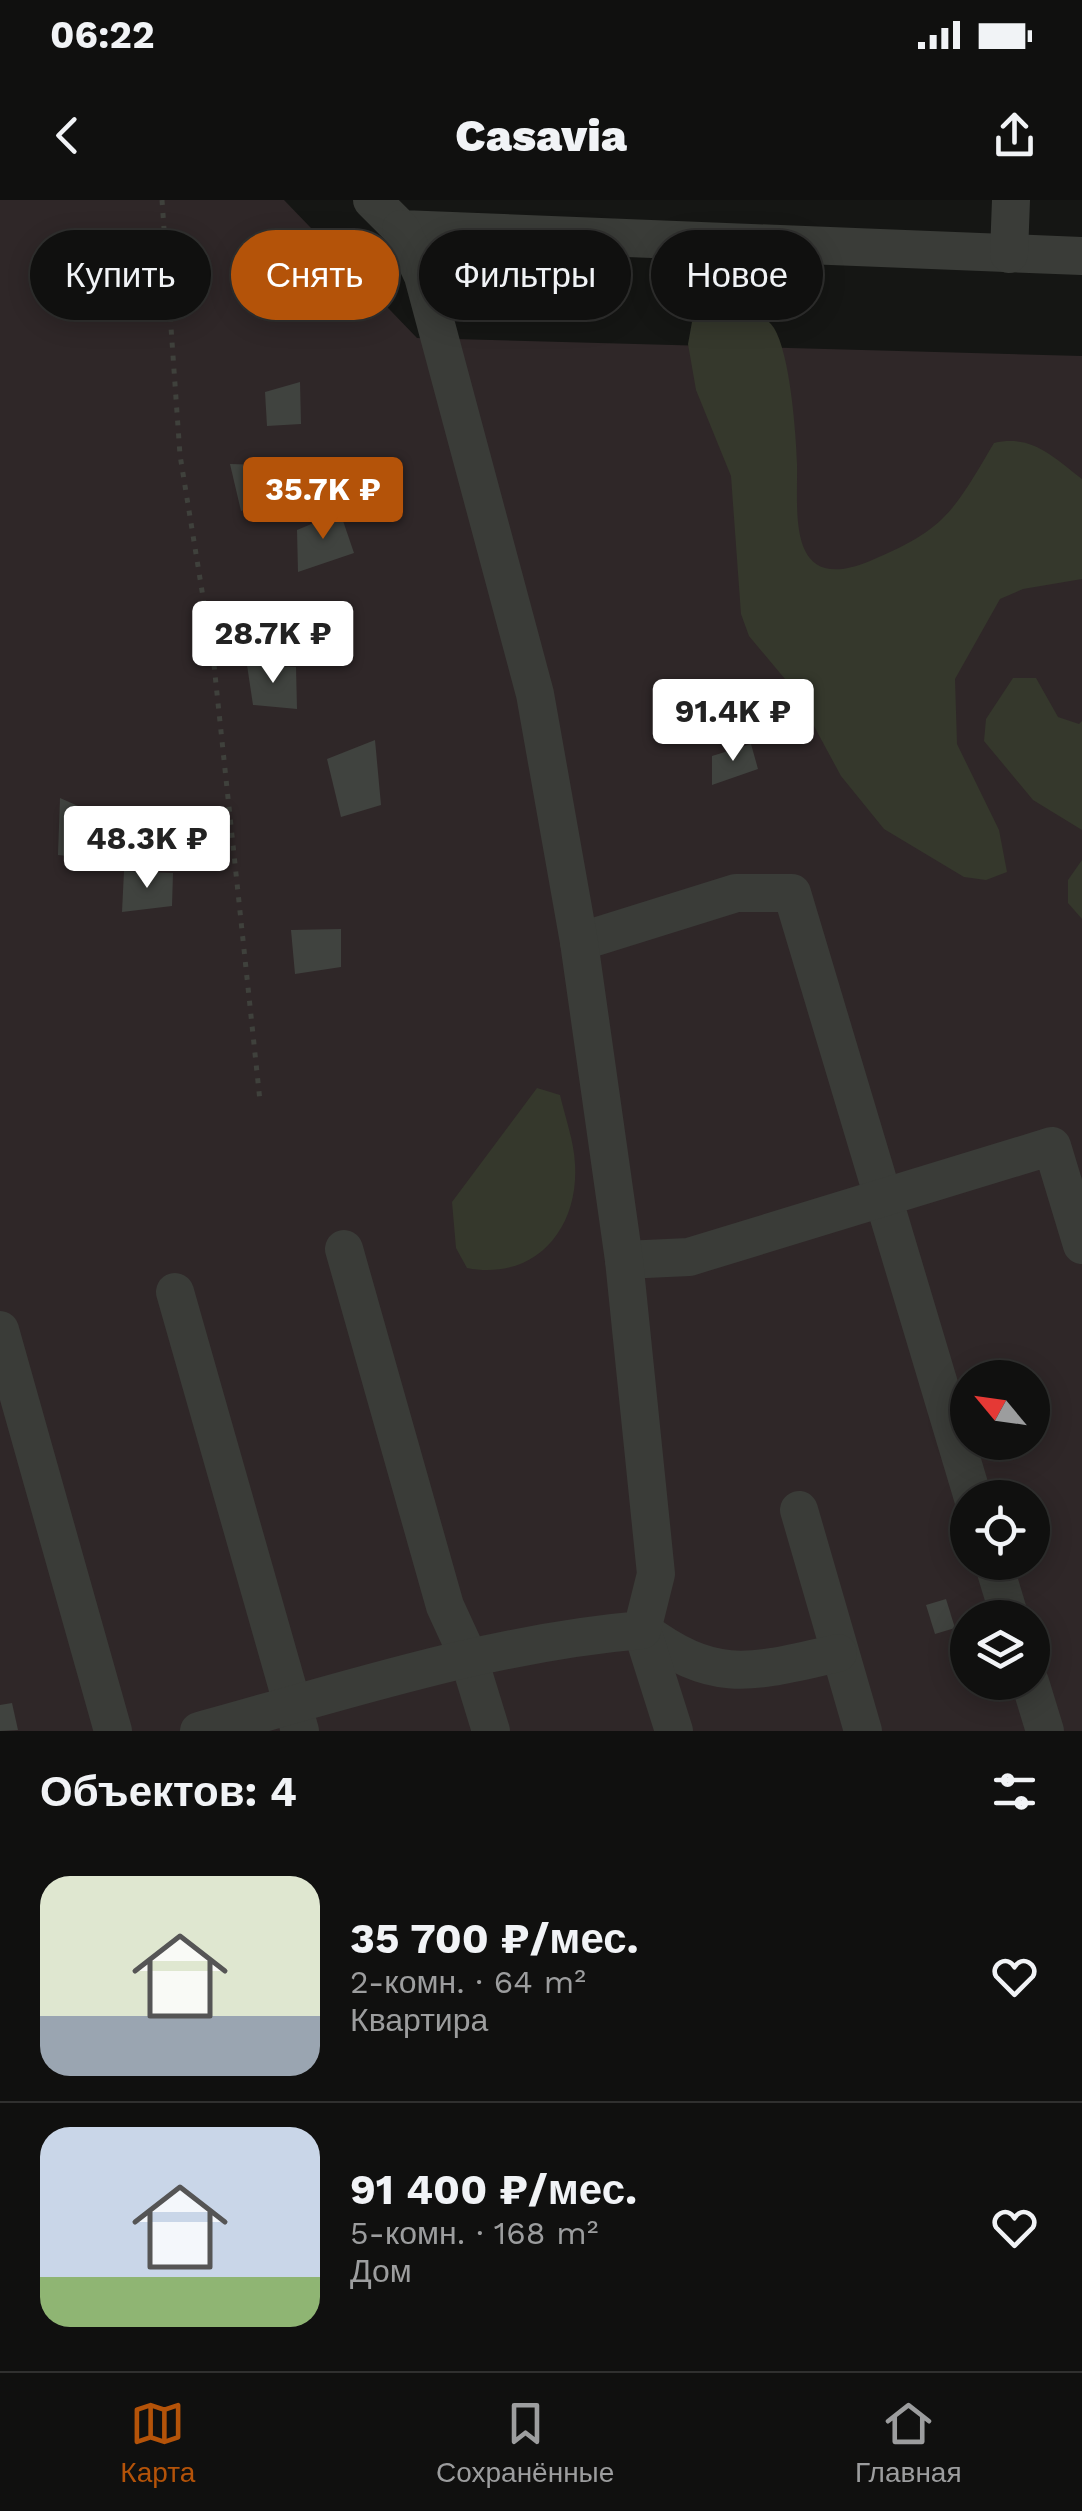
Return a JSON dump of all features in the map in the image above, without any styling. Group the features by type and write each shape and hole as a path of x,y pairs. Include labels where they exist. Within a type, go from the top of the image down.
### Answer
{"street":[{"path":"372,200 401,229 423,276 535,694 578,942 624,1260 656,1574 642,1630 674,1731"},
{"path":"1009,254 1011,200"},
{"path":"401,229 1082,256"},
{"path":"578,942 736,894 792,892 967,1480"},
{"path":"624,1260 688,1257 1052,1146 1082,1245"},
{"path":"344,1249 445,1606 468,1656 490,1731"},
{"path":"175,1292 296,1718"},
{"path":"0,1330 114,1731"},
{"path":"800,1510 863,1731"},
{"path":"199,1731 296,1718 468,1656 580,1635 642,1630 677,1657 724,1672 768,1669 838,1653"},
{"path":"1035,1700 1044,1731"}],"path":[{"path":"162,200 180,455 214,665 260,1100"}],"shaded area":[{"path":"0,200 284,200 313,230 231,230 231,320 399,319 417,338 1082,356 1082,1731 0,1731"},
{"path":"767,320 774,328 788,374 794,414 798,525 810,559 823,568 843,569 870,561 932,528 957,502 994,443 1031,445 1082,479 1082,579 1023,589 1000,599 955,679 957,744 999,830 1007,872 986,880 964,877 884,829 841,776 795,691 749,636 741,614 731,476 696,390 688,344 692,322"},
{"path":"1013,678 1036,678 1058,717 1079,724 1082,721 1082,830 1033,800 984,741 986,719"},
{"path":"1082,860 1082,919 1068,903 1068,880"},
{"path":"537,1088 560,1095 575,1164 569,1210 561,1229 532,1258 491,1270 467,1268 456,1248 452,1202"}],"building":[{"path":"300,382 301,424 267,426 265,392"},
{"path":"230,464 270,465 282,497 241,511"},
{"path":"340,512 354,553 298,572 297,530"},
{"path":"247,665 296,667 297,709 253,705"},
{"path":"375,740 381,805 341,817 327,759"},
{"path":"751,744 758,769 712,785 712,756"},
{"path":"60,798 94,813 94,859 58,855"},
{"path":"124,871 173,873 172,906 122,912"},
{"path":"341,929 341,967 295,974 291,930"},
{"path":"946,1599 950,1630 935,1634 926,1605"},
{"path":"12,1703 18,1730 0,1731 0,1705"}]}
